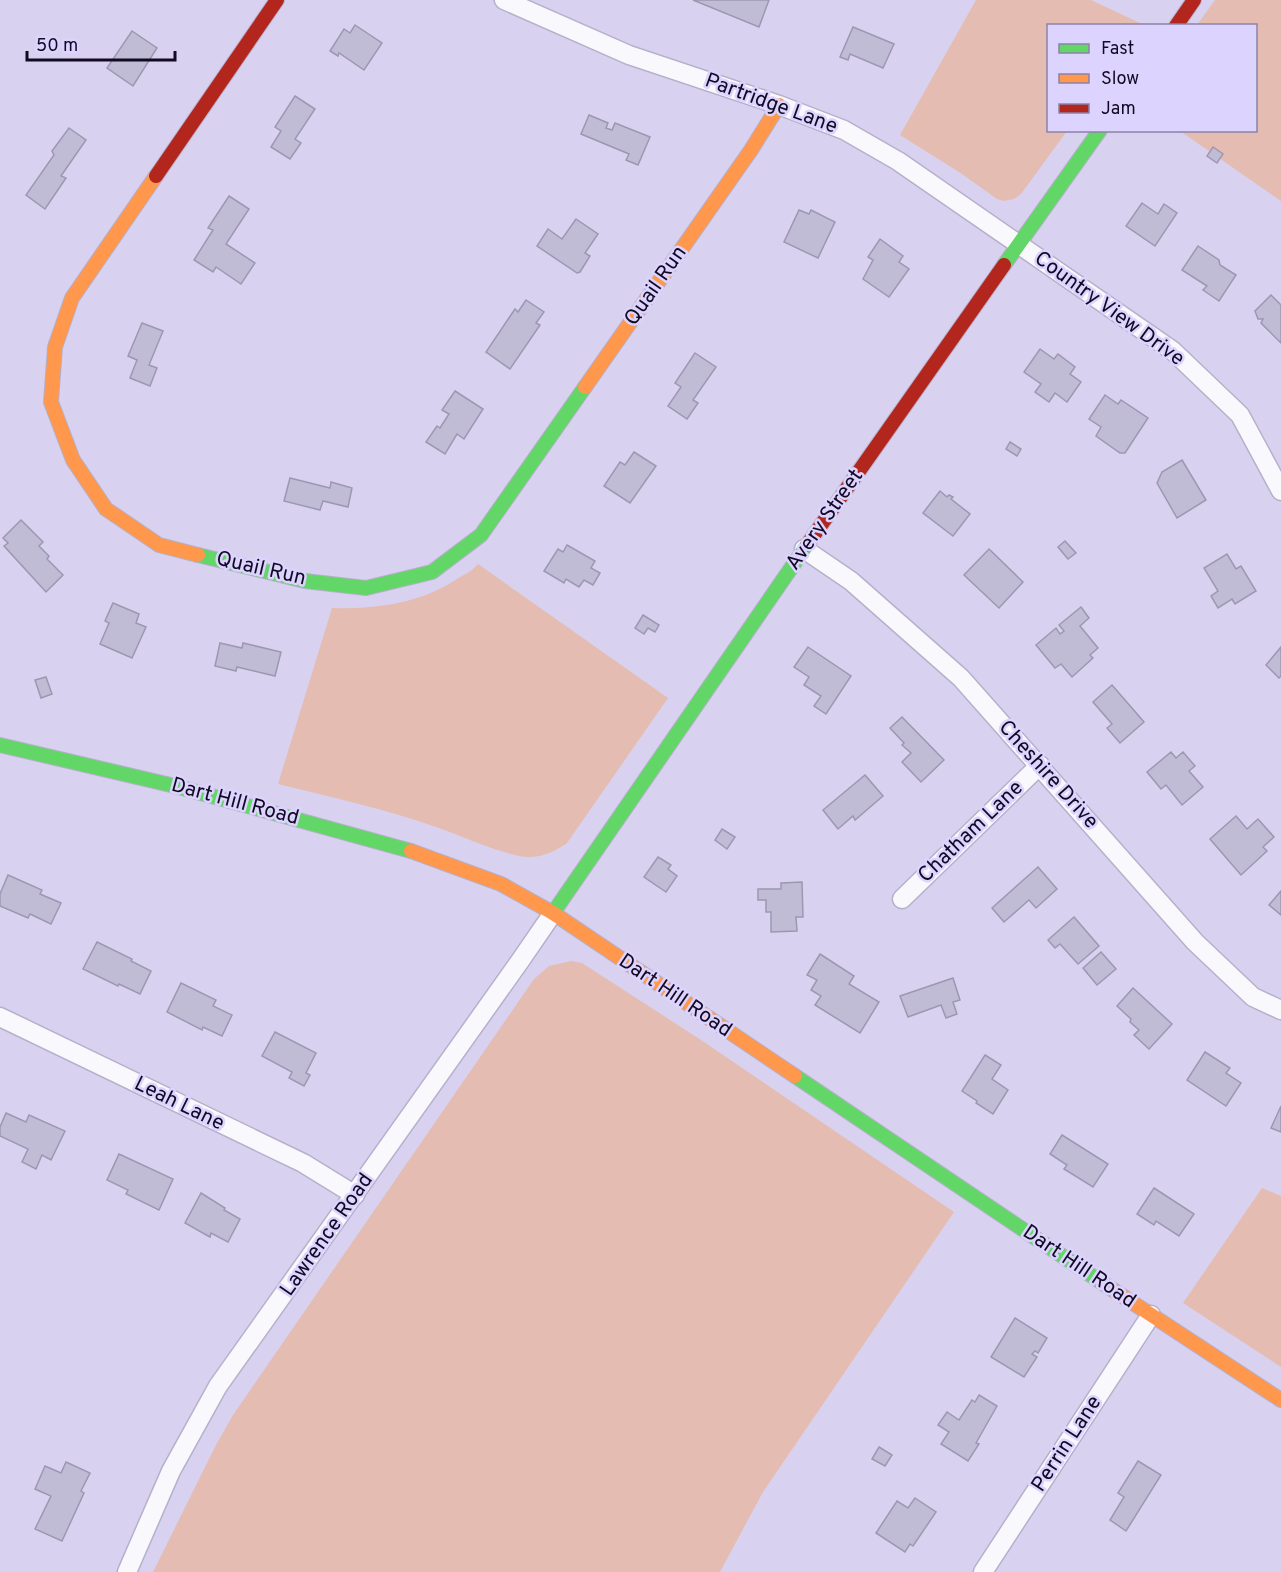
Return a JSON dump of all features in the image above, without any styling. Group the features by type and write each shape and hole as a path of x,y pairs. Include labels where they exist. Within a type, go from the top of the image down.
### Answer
{"street":[{"name":"Quail Run","path":"278,0 72,298 55,346 51,402 73,460 106,509 159,545 305,581 366,588 432,572 482,535 751,150 779,105"},
{"name":"Partridge Lane","path":"504,0 629,55 779,105 844,130 898,161 1018,245"},
{"path":"1177,24 1194,0"},
{"name":"Avery Street","path":"553,912 804,549 1099,132"},
{"name":"Country View Drive","path":"1018,245 1173,351 1240,415 1281,491"},
{"name":"Cheshire Drive","path":"804,549 851,581 961,678 1195,942 1253,997 1281,1010"},
{"name":"Dart Hill Road","path":"0,745 175,786 420,854 501,884 553,912 1281,1400"},
{"name":"Chatham Lane","path":"902,899 1040,765"},
{"name":"Lawrence Road","path":"126,1572 171,1471 218,1386 553,912"},
{"name":"Leah Lane","path":"0,1017 303,1163 355,1195"},
{"name":"Perrin Lane","path":"982,1572 1151,1315"}],"shaded area":[{"path":"976,0 1091,0 1142,24 1047,24 1047,132 1066,132 1021,194 1014,199 1004,201 997,199 900,135"},
{"path":"1215,0 1281,0 1281,201 1181,132 1257,132 1257,24 1198,24"},
{"path":"478,564 668,698 567,843 539,856 529,857 507,853 395,814 278,784 332,608 380,606 415,599 444,587"},
{"path":"571,961 582,963 701,1040 954,1212 763,1492 720,1572 153,1572 233,1415 534,979 549,966"},
{"path":"1262,1188 1281,1196 1281,1367 1183,1303"}],"building":[{"path":"693,0 769,0 759,27"},
{"path":"355,25 382,43 364,70 339,53 338,56 330,51 344,29 350,33"},
{"path":"853,27 894,44 883,68 850,54 848,60 840,57"},
{"path":"132,31 157,48 133,86 107,68"},
{"path":"295,96 315,109 295,139 301,143 290,159 271,147 281,131 275,127"},
{"path":"589,115 608,123 606,128 612,130 615,123 650,137 638,165 626,160 629,154 581,134"},
{"path":"69,128 86,140 61,176 66,178 45,209 26,195 54,155 52,151"},
{"path":"1213,147 1223,154 1217,163 1207,156"},
{"path":"229,196 249,209 226,244 255,263 241,284 216,267 213,272 194,260 213,230 208,228"},
{"path":"1142,203 1158,214 1164,204 1177,213 1155,246 1126,226"},
{"path":"799,210 809,214 811,210 835,222 818,258 784,242"},
{"path":"576,219 598,234 585,253 590,256 577,273 537,246 548,229 562,239"},
{"path":"880,239 903,256 899,262 909,269 889,297 863,279 873,260 868,257"},
{"path":"1198,246 1236,275 1219,301 1203,290 1207,286 1182,270"},
{"path":"1271,295 1281,305 1281,343 1261,323 1263,319 1258,319 1255,311"},
{"path":"526,300 544,312 536,323 540,325 510,369 486,352 515,309 518,312"},
{"path":"142,323 163,331 149,365 157,368 150,386 130,378 137,360 128,356"},
{"path":"1040,349 1054,359 1058,354 1075,367 1070,374 1081,382 1067,402 1055,393 1049,402 1035,392 1041,384 1024,372"},
{"path":"695,353 716,367 693,400 698,403 687,419 668,406 681,387 675,383"},
{"path":"455,391 483,409 464,439 457,434 445,454 426,442 437,426 440,428 449,414 442,410"},
{"path":"1105,395 1118,404 1121,400 1148,418 1125,453 1120,453 1096,436 1101,427 1089,419"},
{"path":"1010,442 1021,449 1017,456 1006,449"},
{"path":"634,452 656,466 630,503 604,486 620,462 625,465"},
{"path":"1182,460 1206,500 1177,518 1157,483 1162,472"},
{"path":"290,478 330,488 331,482 352,488 348,507 323,501 320,510 284,501"},
{"path":"940,491 947,497 949,495 953,497 951,499 970,514 953,536 923,513"},
{"path":"21,520 43,542 39,546 49,556 47,559 63,575 46,592 4,546 8,543 3,538"},
{"path":"1065,541 1076,553 1068,559 1058,547"},
{"path":"567,545 595,561 591,568 600,573 593,585 584,580 579,587 566,579 564,583 544,571 558,549 563,552"},
{"path":"989,549 1023,582 999,608 964,575"},
{"path":"1227,554 1236,569 1241,566 1256,591 1235,604 1232,599 1218,608 1211,596 1218,591 1204,568"},
{"path":"113,603 139,614 136,623 146,627 132,658 100,644 109,623 105,621"},
{"path":"1081,607 1089,618 1080,626 1098,648 1090,655 1093,658 1072,677 1061,664 1055,668 1036,645 1056,628 1060,634 1064,631 1059,625"},
{"path":"643,615 659,625 655,632 648,628 644,634 635,628"},
{"path":"220,643 242,648 243,643 281,652 275,676 237,667 236,671 215,666"},
{"path":"808,647 851,676 826,714 814,706 821,696 804,685 809,677 794,667"},
{"path":"1281,647 1281,676 1279,678 1266,665"},
{"path":"46,677 52,694 41,698 35,680"},
{"path":"1112,685 1144,722 1120,743 1107,728 1112,724 1093,702"},
{"path":"902,717 944,760 921,782 902,762 911,753 890,728"},
{"path":"1171,752 1176,758 1183,752 1195,766 1189,771 1203,787 1182,805 1166,785 1161,789 1147,772"},
{"path":"865,775 883,796 855,820 853,816 838,829 823,810"},
{"path":"1236,816 1247,829 1258,819 1274,837 1263,847 1267,851 1241,875 1210,839"},
{"path":"722,829 735,837 727,849 715,840"},
{"path":"658,857 671,865 668,869 677,876 666,892 644,877"},
{"path":"1038,867 1057,889 1036,908 1029,900 1004,922 992,908"},
{"path":"8,875 42,890 40,894 61,903 51,924 30,914 28,918 0,906 0,894"},
{"path":"802,882 803,917 796,917 797,931 771,932 771,912 766,912 766,900 758,900 758,889 781,889 781,883"},
{"path":"1281,891 1281,915 1269,905"},
{"path":"1074,917 1099,946 1078,964 1060,944 1055,948 1048,940"},
{"path":"97,942 151,971 140,994 83,969"},
{"path":"1101,952 1116,969 1097,985 1083,968"},
{"path":"820,954 854,976 849,984 879,1002 860,1033 815,1005 821,996 811,990 817,980 807,975"},
{"path":"953,978 960,1000 953,1002 957,1014 946,1018 941,1005 908,1017 900,996"},
{"path":"181,983 216,1000 213,1006 232,1015 222,1036 203,1027 202,1030 167,1012"},
{"path":"1133,988 1172,1024 1149,1049 1134,1035 1139,1030 1117,1006"},
{"path":"275,1032 316,1053 306,1073 310,1075 304,1086 289,1078 292,1072 262,1056"},
{"path":"1205,1052 1230,1068 1226,1073 1241,1083 1226,1106 1187,1080"},
{"path":"985,1055 1001,1065 992,1079 1008,1090 993,1114 962,1091"},
{"path":"1281,1106 1281,1132 1271,1128"},
{"path":"6,1113 26,1122 29,1115 65,1131 51,1160 42,1155 36,1169 22,1162 28,1149 0,1136 0,1127"},
{"path":"1062,1135 1108,1164 1093,1187 1064,1169 1067,1165 1050,1154"},
{"path":"119,1154 173,1179 159,1210 126,1194 128,1190 107,1180"},
{"path":"1154,1188 1194,1214 1179,1236 1156,1221 1154,1225 1137,1214"},
{"path":"201,1193 240,1219 228,1242 211,1233 210,1237 185,1223"},
{"path":"1015,1318 1047,1338 1038,1353 1035,1351 1032,1354 1037,1357 1024,1377 991,1357"},
{"path":"979,1395 997,1406 976,1443 979,1444 968,1461 941,1444 949,1432 938,1425 947,1412 959,1420 972,1400 975,1402"},
{"path":"879,1447 892,1455 885,1466 872,1459"},
{"path":"1138,1461 1161,1475 1126,1531 1110,1520 1124,1497 1118,1493"},
{"path":"66,1462 90,1473 81,1491 84,1493 62,1541 35,1529 51,1496 35,1489 45,1466 61,1473"},
{"path":"915,1498 936,1512 913,1546 910,1544 905,1552 876,1533 897,1501 908,1508"}],"traffic: fast":[{"path":"1004,265 1099,132"},
{"path":"198,555 305,581 366,588 432,572 481,535 585,387"},
{"path":"553,913 807,545"},
{"path":"0,745 175,786 411,851"},
{"path":"795,1076 1101,1282"}],"traffic: slow":[{"path":"585,387 751,150 779,105"},
{"path":"156,176 72,298 55,347 51,402 73,460 106,509 159,545 198,555"},
{"path":"411,851 501,884 553,913 795,1076"},
{"path":"1101,1282 1281,1400"}],"traffic: jam":[{"path":"156,176 277,0"},
{"path":"1177,24 1194,0"},
{"path":"807,545 1004,265"}]}
